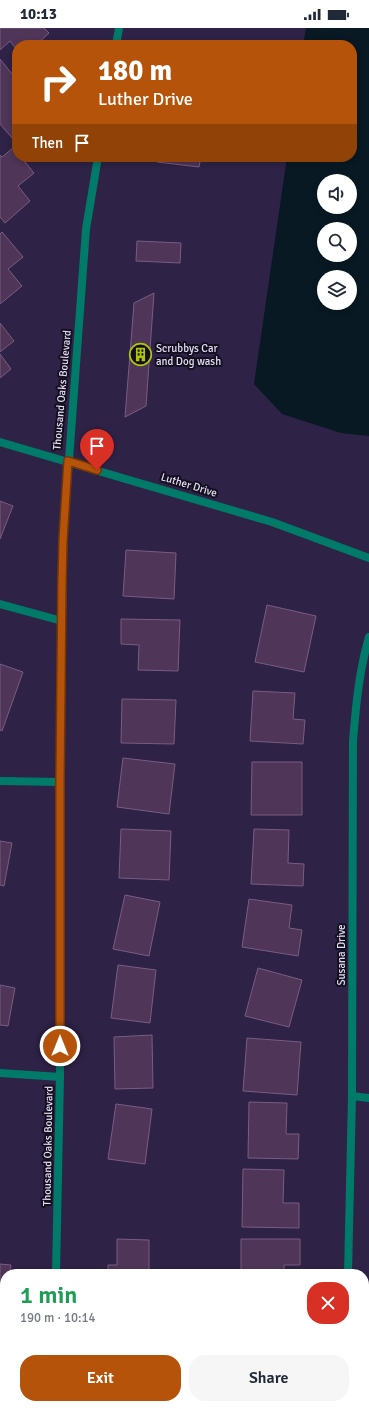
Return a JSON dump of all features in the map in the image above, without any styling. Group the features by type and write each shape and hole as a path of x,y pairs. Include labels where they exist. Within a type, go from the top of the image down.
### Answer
{"street":[{"path":"117,40 119,28"},
{"name":"Thousand Oaks Boulevard","path":"56,1269 60,1077 60,782 63,540 86,229 97,162"},
{"name":"Luther Drive","path":"0,442 272,522 369,558"},
{"path":"0,604 62,621"},
{"name":"Susana Drive","path":"348,1269 352,1096 353,741 356,698 369,637"},
{"path":"0,780 60,782"},
{"path":"0,1074 60,1077"},
{"path":"352,1096 369,1098"}],"water":[{"path":"306,28 369,28 369,436 341,433 282,414 254,384 286,162 357,162 357,40 304,40"}],"building":[{"path":"0,28 44,28 49,33 41,40 12,40 12,44 10,41 0,50"},
{"path":"0,59 12,74 12,138 0,124"},
{"path":"12,149 12,162 25,162 34,173 18,186 30,201 5,223 0,217 0,155 2,157"},
{"path":"157,162 200,162 199,167"},
{"path":"2,232 23,257 8,269 22,286 0,304 0,234"},
{"path":"137,241 181,243 180,263 136,261"},
{"name":"Scrubbys Car and Dog wash","path":"154,293 146,406 125,417 134,303"},
{"path":"0,323 14,341 0,352"},
{"path":"0,354 11,369 0,378"},
{"path":"0,501 13,506 0,539"},
{"path":"126,550 176,553 174,599 123,596"},
{"path":"267,605 316,616 304,672 255,662"},
{"path":"121,619 180,620 178,671 138,670 139,645 121,644"},
{"path":"0,664 23,672 2,731 0,730"},
{"path":"253,691 295,693 293,719 305,720 303,744 250,741"},
{"path":"122,699 176,700 174,744 121,743"},
{"path":"123,758 175,764 169,814 117,807"},
{"path":"252,762 302,762 302,815 251,815"},
{"path":"121,829 171,831 169,880 119,878"},
{"path":"254,829 289,830 288,863 304,864 303,886 251,884"},
{"path":"0,841 12,843 4,886 0,885"},
{"path":"125,895 160,902 149,956 113,949"},
{"path":"249,899 292,905 289,928 302,930 298,956 242,947"},
{"path":"118,965 156,970 150,1023 111,1018"},
{"path":"258,968 302,980 289,1027 245,1016"},
{"path":"0,985 15,988 8,1026 0,1025"},
{"path":"152,1035 153,1088 115,1089 114,1037"},
{"path":"247,1038 301,1042 297,1095 243,1091"},
{"path":"249,1102 287,1103 286,1134 299,1134 298,1159 248,1158"},
{"path":"116,1104 152,1109 145,1164 108,1159"},
{"path":"243,1169 284,1170 283,1203 299,1203 299,1228 242,1227"},
{"path":"117,1239 149,1240 149,1269 108,1269 108,1265 117,1265"},
{"path":"241,1239 300,1239 300,1265 284,1265 284,1269 241,1269"},
{"path":"0,1264 11,1265 10,1269 0,1269"}],"place":[{"name":"Scrubbys Car and Dog wash","path":"140,354"}],"route":[{"path":"60,1046 62,581 68,461 97,470"}]}
